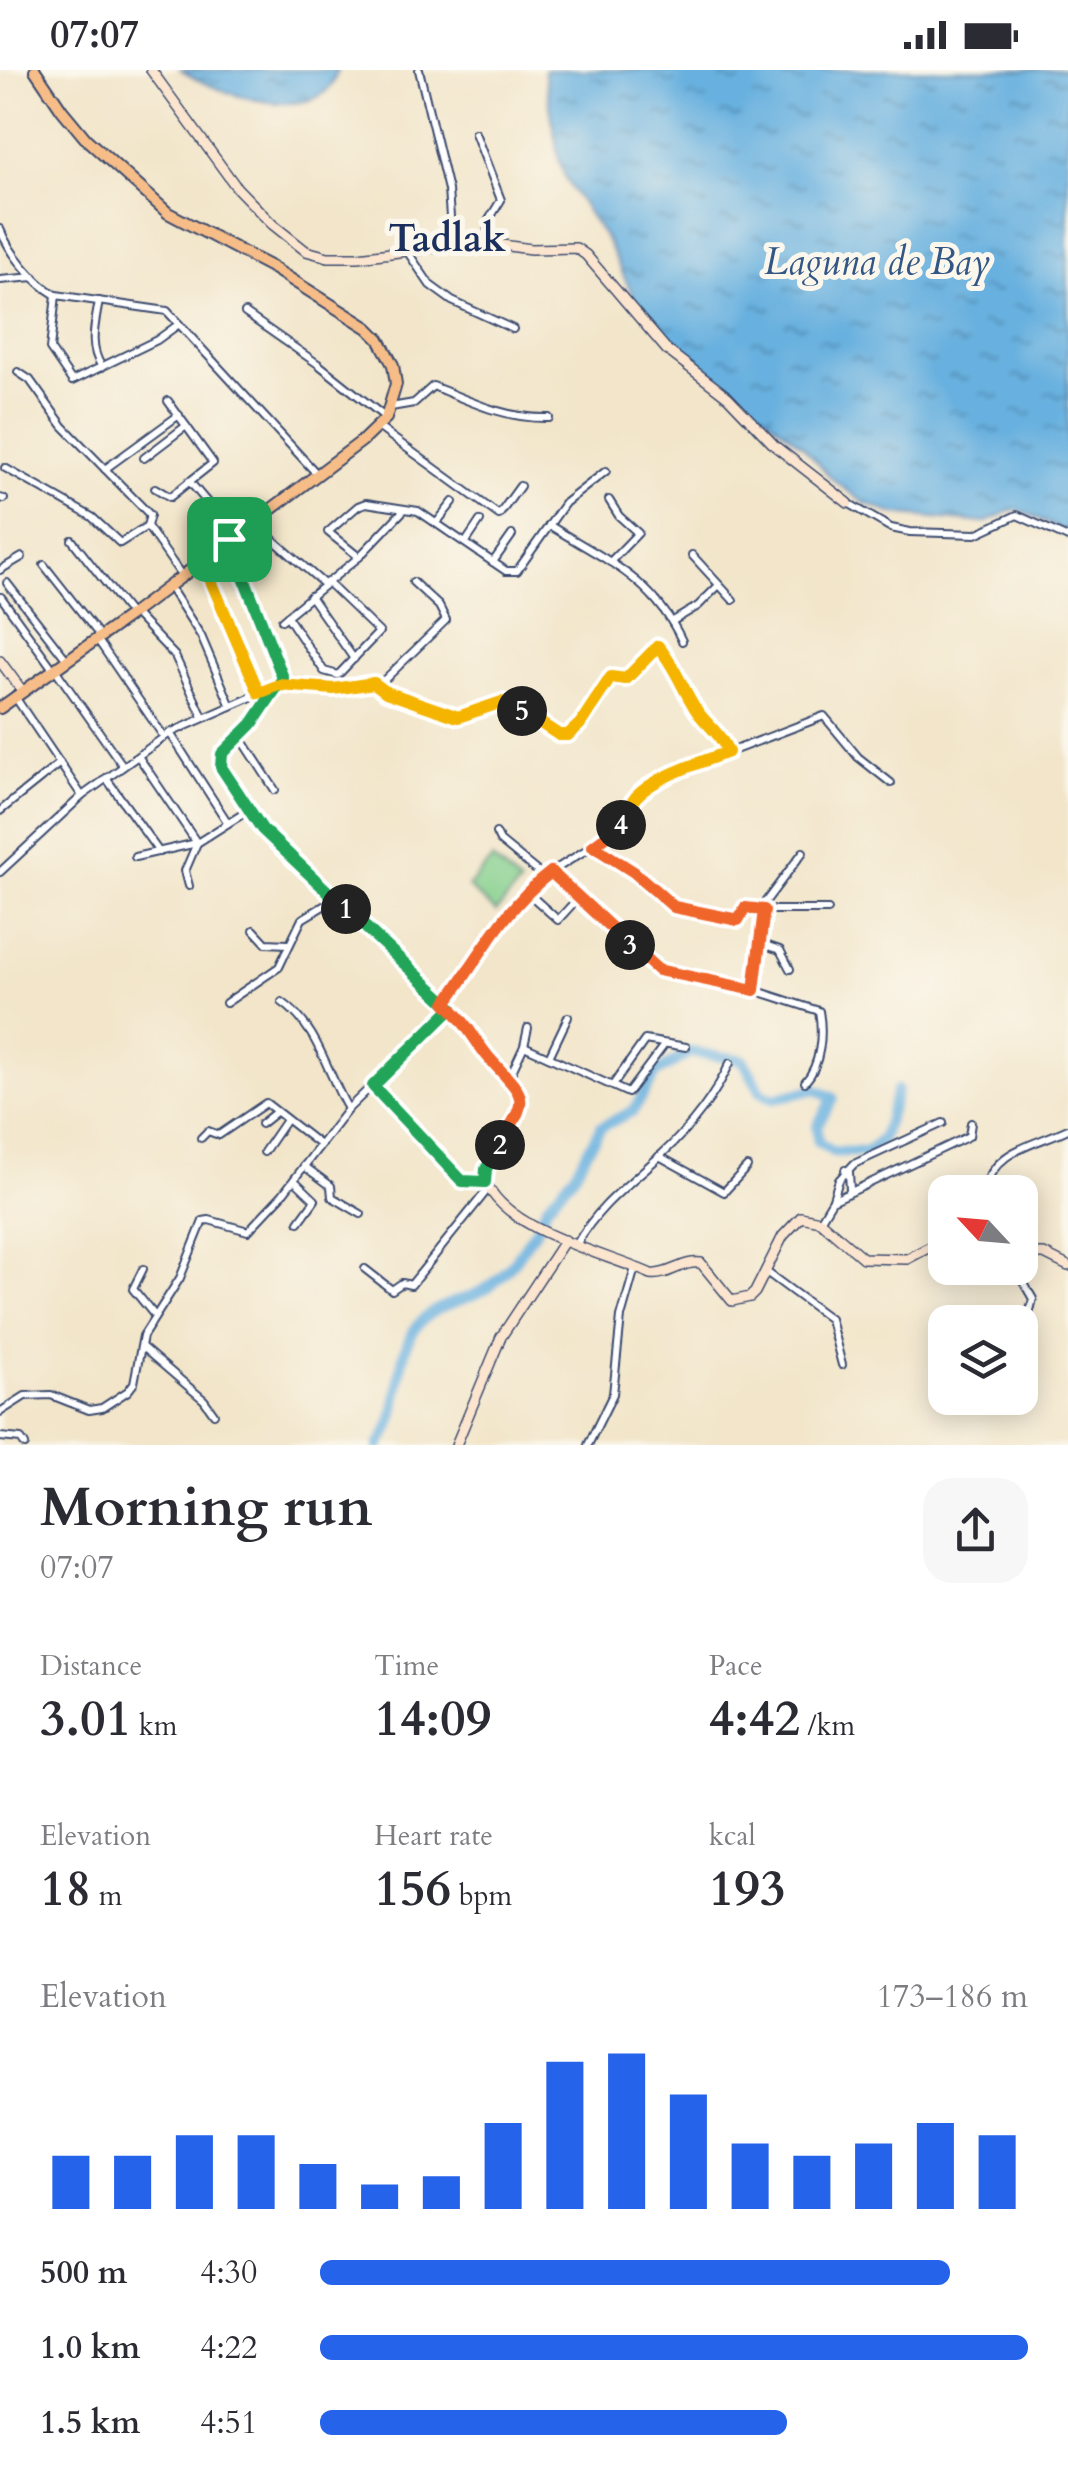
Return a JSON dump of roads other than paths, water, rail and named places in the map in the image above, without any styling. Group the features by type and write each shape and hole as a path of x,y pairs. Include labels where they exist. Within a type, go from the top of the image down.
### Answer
{"main road":[{"path":"0,708 317,474 384,417 396,384 387,349 368,328 272,268 168,213 86,139 36,70"}],"street":[{"path":"151,70 237,188 306,251 328,257 452,244 576,248 667,350 728,397 775,446 848,504 891,528 910,532 976,534 1016,515 1068,538"},
{"path":"419,70 448,190 452,244"},
{"path":"476,133 502,200 488,219 490,243"},
{"path":"0,230 2,239 56,295 161,308 317,474"},
{"path":"407,251 438,292 513,329"},
{"path":"0,280 35,277"},
{"path":"56,295 50,350 72,381 157,340 179,324"},
{"path":"99,301 92,344 102,368"},
{"path":"246,312 318,364 499,515 520,486"},
{"path":"5,468 92,518 120,542 147,526 150,515 63,426 30,380 18,372"},
{"path":"384,417 414,403 433,386 494,412 548,418"},
{"path":"156,488 170,498 213,462 168,401"},
{"path":"105,469 179,415"},
{"path":"144,458 187,426"},
{"path":"358,556 328,532 366,503 418,510 506,571 517,570 566,504 606,472"},
{"path":"189,481 232,537 282,672 279,685 222,754 221,767 272,840 449,1005 470,1026 489,1058 510,1076 520,1092 520,1105 486,1169 487,1186 514,1216 576,1245 659,1275 697,1261 732,1301 755,1292 784,1236 797,1219 808,1216 820,1220 856,1256 863,1258 907,1259 928,1248"},
{"path":"609,500 619,516 638,532 610,562"},
{"path":"438,521 452,502"},
{"path":"253,522 326,583 380,632 338,675 329,675 284,618 310,596 326,583 358,556 404,511"},
{"path":"466,542 480,521"},
{"path":"549,525 651,591 682,640"},
{"path":"147,526 182,576"},
{"path":"493,562 512,535"},
{"path":"72,540 132,614 175,656 203,717"},
{"path":"692,556 733,600"},
{"path":"0,570 22,557"},
{"path":"202,560 259,693"},
{"path":"44,565 228,823"},
{"path":"0,872 82,796 167,735 203,717 279,685 334,689 377,684 446,620 439,606 413,582"},
{"path":"7,583 68,661"},
{"path":"673,621 698,606 719,585"},
{"path":"169,586 201,636 230,704"},
{"path":"1,596 123,766"},
{"path":"310,596 354,659"},
{"path":"377,684 386,692 458,717 496,703 509,703 564,737 580,724 611,677 626,679 658,646 670,660 697,711 724,740 728,752"},
{"path":"0,662 82,796"},
{"path":"0,1412 25,1396 38,1395 50,1395 90,1410 102,1408 128,1391 134,1383 142,1336 180,1278 202,1221 248,1230 294,1180 348,1109 449,1005 493,932 528,893 548,874 616,831 642,791 684,769 824,716 858,758 891,783"},
{"path":"240,736 275,790"},
{"path":"138,756 196,843"},
{"path":"0,811 60,763"},
{"path":"106,778 159,852"},
{"path":"135,858 196,843 249,810"},
{"path":"496,833 500,840 578,898 658,970 754,990 819,1011 818,1053 810,1077 804,1082"},
{"path":"190,886 185,871 196,843"},
{"path":"593,846 634,872 674,907 738,920 745,908 828,910"},
{"path":"754,990 762,910 803,852"},
{"path":"528,893 558,920 578,898"},
{"path":"226,1003 279,967 302,919 335,900"},
{"path":"254,930 266,944 288,944"},
{"path":"759,943 780,950 790,969"},
{"path":"282,1002 294,1010 315,1037 348,1109"},
{"path":"548,1057 568,1018"},
{"path":"510,1076 528,1028"},
{"path":"613,1085 645,1040 686,1048"},
{"path":"524,1046 628,1093 664,1045"},
{"path":"576,1245 623,1185 660,1156 716,1094 730,1063"},
{"path":"373,1086 459,1179 487,1186"},
{"path":"201,1138 208,1131 219,1135 266,1103 320,1144"},
{"path":"262,1124 276,1112"},
{"path":"264,1152 286,1120"},
{"path":"832,1200 969,1136 971,1122"},
{"path":"820,1220 845,1170 943,1123"},
{"path":"989,1175 1001,1158 1068,1129"},
{"path":"660,1156 724,1192 747,1167"},
{"path":"304,1166 331,1186 332,1197 361,1214"},
{"path":"845,1170 849,1172 850,1190"},
{"path":"294,1180 314,1200 299,1222"},
{"path":"365,1269 392,1290 402,1283 411,1284 487,1186"},
{"path":"456,1445 501,1337 564,1240"},
{"path":"1038,1254 1068,1266"},
{"path":"1056,1260 1068,1255"},
{"path":"588,1445 613,1394 624,1300 636,1267"},
{"path":"143,1269 133,1290 156,1316"},
{"path":"765,1270 830,1319 842,1365"},
{"path":"142,1346 204,1400 214,1414"},
{"path":"0,1436 21,1439 25,1445"}],"water":[{"path":"181,70 337,70 328,88 312,99 291,103 241,96"},
{"name":"Laguna de Bay","path":"544,70 1068,70 1068,533 1022,511 1012,510 985,523 894,514 864,503 831,478 803,446 666,336 638,306 607,241 566,180"}],"waterway":[{"path":"538,1225 547,1205 573,1176 601,1127 633,1111 656,1073 691,1052 743,1060 761,1092 773,1099 815,1089 833,1098 817,1126 818,1142 833,1152 867,1152 882,1139 897,1090"},
{"path":"379,1445 392,1418 403,1358 415,1329 432,1312 494,1283 537,1228"}],"district":[{"name":"Tadlak","path":"447,239"}]}
